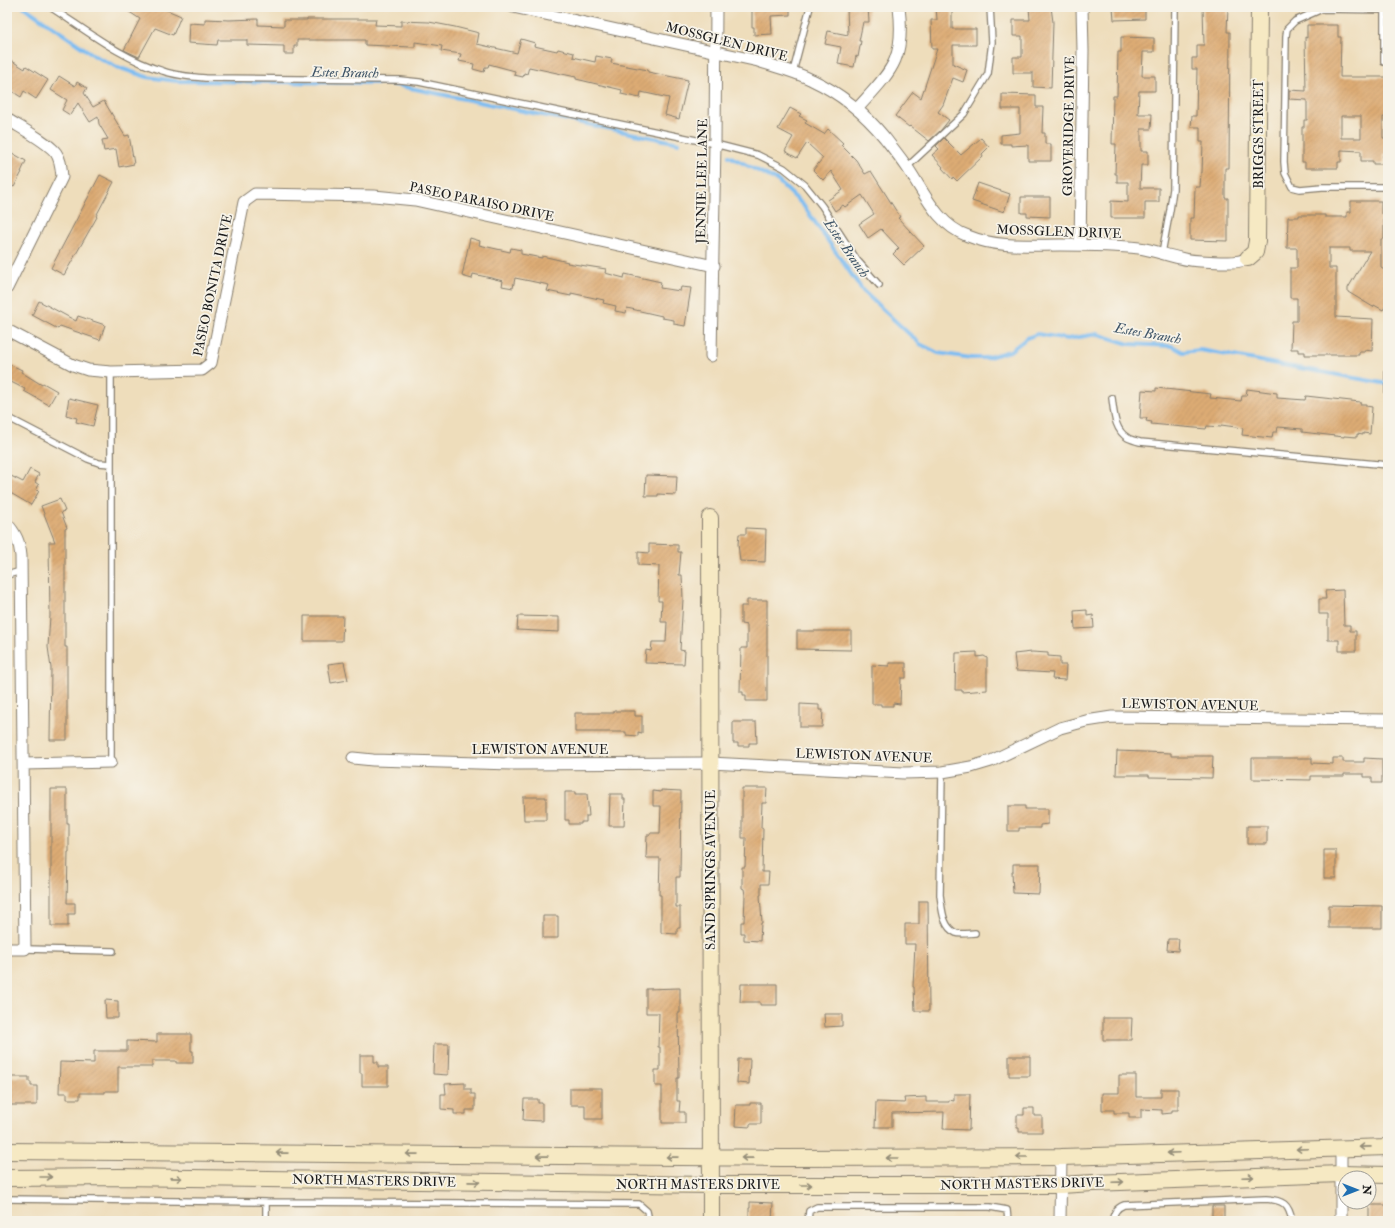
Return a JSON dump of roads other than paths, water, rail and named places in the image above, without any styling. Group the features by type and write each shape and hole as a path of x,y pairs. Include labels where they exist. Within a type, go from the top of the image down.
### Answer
{"main road":[{"name":"BRIGGS STREET","path":"1248,258 1255,252 1257,241 1259,7"},
{"name":"SAND SPRINGS AVENUE","path":"710,518 711,1221"},
{"name":"NORTH MASTERS DRIVE","path":"7,1151 791,1158 1061,1157 1342,1147 1388,1147"},
{"path":"119,1177 120,1152"},
{"path":"381,1180 382,1154"},
{"name":"NORTH MASTERS DRIVE","path":"7,1178 119,1177 711,1184 1060,1185 1337,1174"},
{"name":"NORTH MASTERS DRIVE","path":"1377,1175 1388,1175"}],"street":[{"name":"MOSSGLEN DRIVE","path":"513,7 758,61 793,72 812,80 857,109 884,137 907,167 926,200 954,229 966,236 984,242 1011,246 1123,246 1145,249 1196,261 1237,262 1248,258"},
{"name":"JENNIE LEE LANE","path":"711,356 714,266 716,7"},
{"path":"857,109 891,69 896,59 900,43 899,7"},
{"name":"GROVERIDGE DRIVE","path":"1080,245 1083,51 1082,7"},
{"path":"7,119 56,152 61,164 62,177 7,288"},
{"name":"PASEO PARAISO DRIVE","path":"244,202 255,194 374,196 416,200 714,266"},
{"name":"PASEO BONITA DRIVE","path":"110,372 202,370 211,363 244,202"},
{"path":"7,330 73,365 88,370 110,372"},
{"path":"7,524 20,545 24,764 25,949 7,949"},
{"name":"LEWISTON AVENUE","path":"353,758 373,760 512,764 710,763 904,773 942,772 971,767 991,761 1060,728 1086,720 1112,717 1388,720"},
{"path":"24,764 111,762"},
{"path":"1341,1170 1342,1147"},
{"path":"1060,1221 1061,1157"},
{"path":"1341,1210 1341,1221"}],"lane":[{"path":"50,7 120,52 146,65 175,74 206,78 400,80 420,82 758,154 784,168 805,185 822,206 857,260 879,285"},
{"path":"793,72 810,7"},
{"path":"907,167 964,114 988,74 992,42 990,7"},
{"path":"1162,253 1173,189 1175,7"},
{"path":"1384,62 1386,10 1322,9 1295,21 1287,28 1284,162 1285,173 1292,187 1300,189 1322,187 1388,187"},
{"path":"1388,344 1388,408"},
{"path":"110,372 111,762"},
{"path":"1112,398 1115,419 1121,431 1128,438 1140,442 1388,465"},
{"path":"7,417 88,459 99,463 111,464"},
{"path":"7,575 21,570"},
{"path":"942,772 940,895 942,913 949,928 956,933 975,933"},
{"path":"25,949 113,951"},
{"path":"7,1199 639,1204 647,1211 648,1221"},
{"path":"1112,1221 1113,1215 1118,1208 1124,1205 1266,1199 1283,1202 1291,1213 1292,1221"},
{"path":"266,1202 266,1221"},
{"path":"808,1221 809,1211 817,1207 990,1207 1007,1210 1008,1221"}],"waterway":[{"name":"Estes Branch","path":"24,7 95,56 117,67 147,77 177,81 386,83 679,143"},
{"name":"Estes Branch","path":"729,156 778,181 803,205 863,291 920,344 938,353 971,358 985,358 1010,351 1027,338 1037,334 1068,339 1097,334 1129,344 1172,346 1183,352 1200,350 1388,384"}]}
